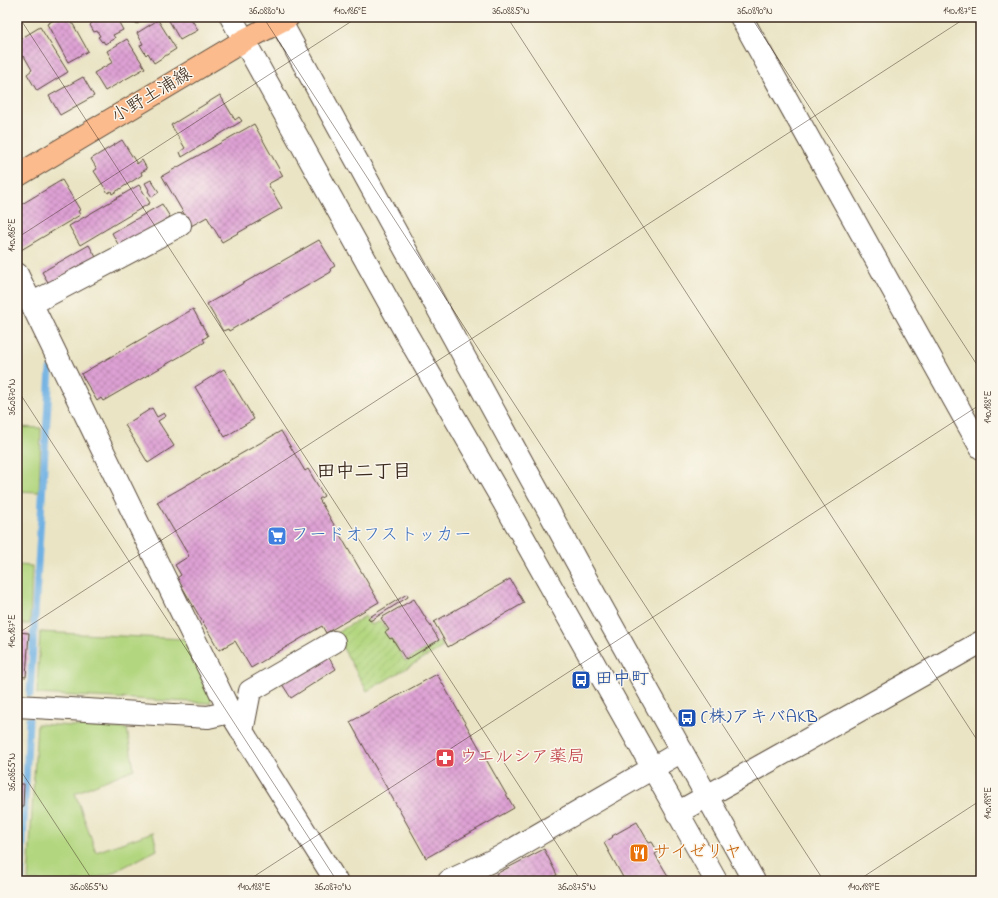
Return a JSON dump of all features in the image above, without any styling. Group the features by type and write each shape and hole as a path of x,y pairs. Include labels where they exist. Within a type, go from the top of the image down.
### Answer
{"main road":[{"name":"小野土浦線","path":"17,176 282,18"}],"street":[{"path":"230,17 407,335 503,501 716,881"},
{"path":"741,17 981,448"},
{"path":"282,18 580,568 754,881"},
{"path":"31,304 180,224"},
{"path":"17,274 230,712 336,881"},
{"path":"242,732 250,692 334,642"},
{"path":"678,813 981,642"},
{"path":"17,706 208,717 230,712"},
{"path":"449,881 500,857 682,751"}],"green space":[{"path":"17,427 41,428 39,492 17,491"},
{"path":"17,565 32,566 30,624 17,624"},
{"path":"365,616 371,625 381,621 405,661 440,641 443,647 367,691 335,634"},
{"path":"40,632 184,639 213,695 210,703 37,694"},
{"path":"37,724 127,729 134,769 75,793 96,852 153,832 157,850 110,874 84,881 28,881"}],"building":[{"path":"59,17 69,17 88,51 68,62 47,24"},
{"path":"89,17 116,17 123,30 113,35 115,38 105,44 98,37 100,36 97,31 94,32 90,25 92,23"},
{"path":"131,17 147,18 137,24 135,22 133,23"},
{"path":"167,17 190,17 198,30 180,40"},
{"path":"158,20 176,49 154,63 148,53 146,55 140,45 143,44 137,33"},
{"path":"40,27 68,72 37,91 27,74 32,70 24,56 18,59 17,58 17,41"},
{"path":"127,39 145,68 105,91 94,73 113,62 107,51"},
{"path":"83,77 94,96 60,115 49,96"},
{"path":"220,95 235,120 239,117 242,121 182,157 180,152 185,148 171,125"},
{"path":"254,124 283,176 268,184 282,208 222,242 207,217 191,226 162,176"},
{"path":"122,140 137,164 142,160 147,169 141,172 142,175 112,194 111,191 108,193 94,171 97,169 91,159"},
{"path":"62,180 80,210 78,211 80,215 21,250 19,246 17,247 17,207"},
{"path":"151,180 159,192 152,197 145,183"},
{"path":"139,185 150,203 80,245 69,226"},
{"path":"162,204 170,217 119,246 112,233"},
{"path":"319,240 335,266 330,269 331,272 229,331 228,329 223,331 207,304"},
{"path":"89,245 96,257 49,284 42,272"},
{"path":"193,309 208,336 203,339 205,342 103,401 101,398 97,401 81,374"},
{"path":"224,369 254,419 225,437 195,387"},
{"path":"152,408 157,417 164,413 166,416 158,421 174,446 148,463 125,425"},
{"path":"281,431 305,471 308,469 324,496 319,499 379,602 326,633 322,626 251,668 235,641 219,650 177,578 181,575 175,565 189,556 157,502"},
{"path":"510,579 524,603 448,647 434,622"},
{"path":"407,594 408,597 370,621 368,618"},
{"path":"414,599 439,640 406,660 392,638 390,639 385,632 389,630 381,618"},
{"path":"17,632 29,633 26,677 17,676"},
{"path":"327,655 336,669 291,698 282,684"},
{"path":"437,674 514,808 426,858 350,722"},
{"path":"17,784 24,784 23,807 17,807"},
{"path":"637,822 649,843 652,842 658,852 655,854 671,881 625,881 604,843 613,837 612,836"},
{"path":"544,849 557,875 545,881 500,881 496,874"}],"waterway":[{"path":"30,694 50,370"},
{"path":"21,881 29,720"}],"place":[{"name":"フードオフストッカー","path":"277,536"},
{"name":"田中町","path":"581,680"},
{"name":"(株)アキバAKB","path":"687,718"},
{"name":"ウエルシア薬局","path":"445,758"},
{"name":"サイゼリヤ","path":"639,853"}],"district":[{"name":"田中二丁目","path":"364,472"}]}
